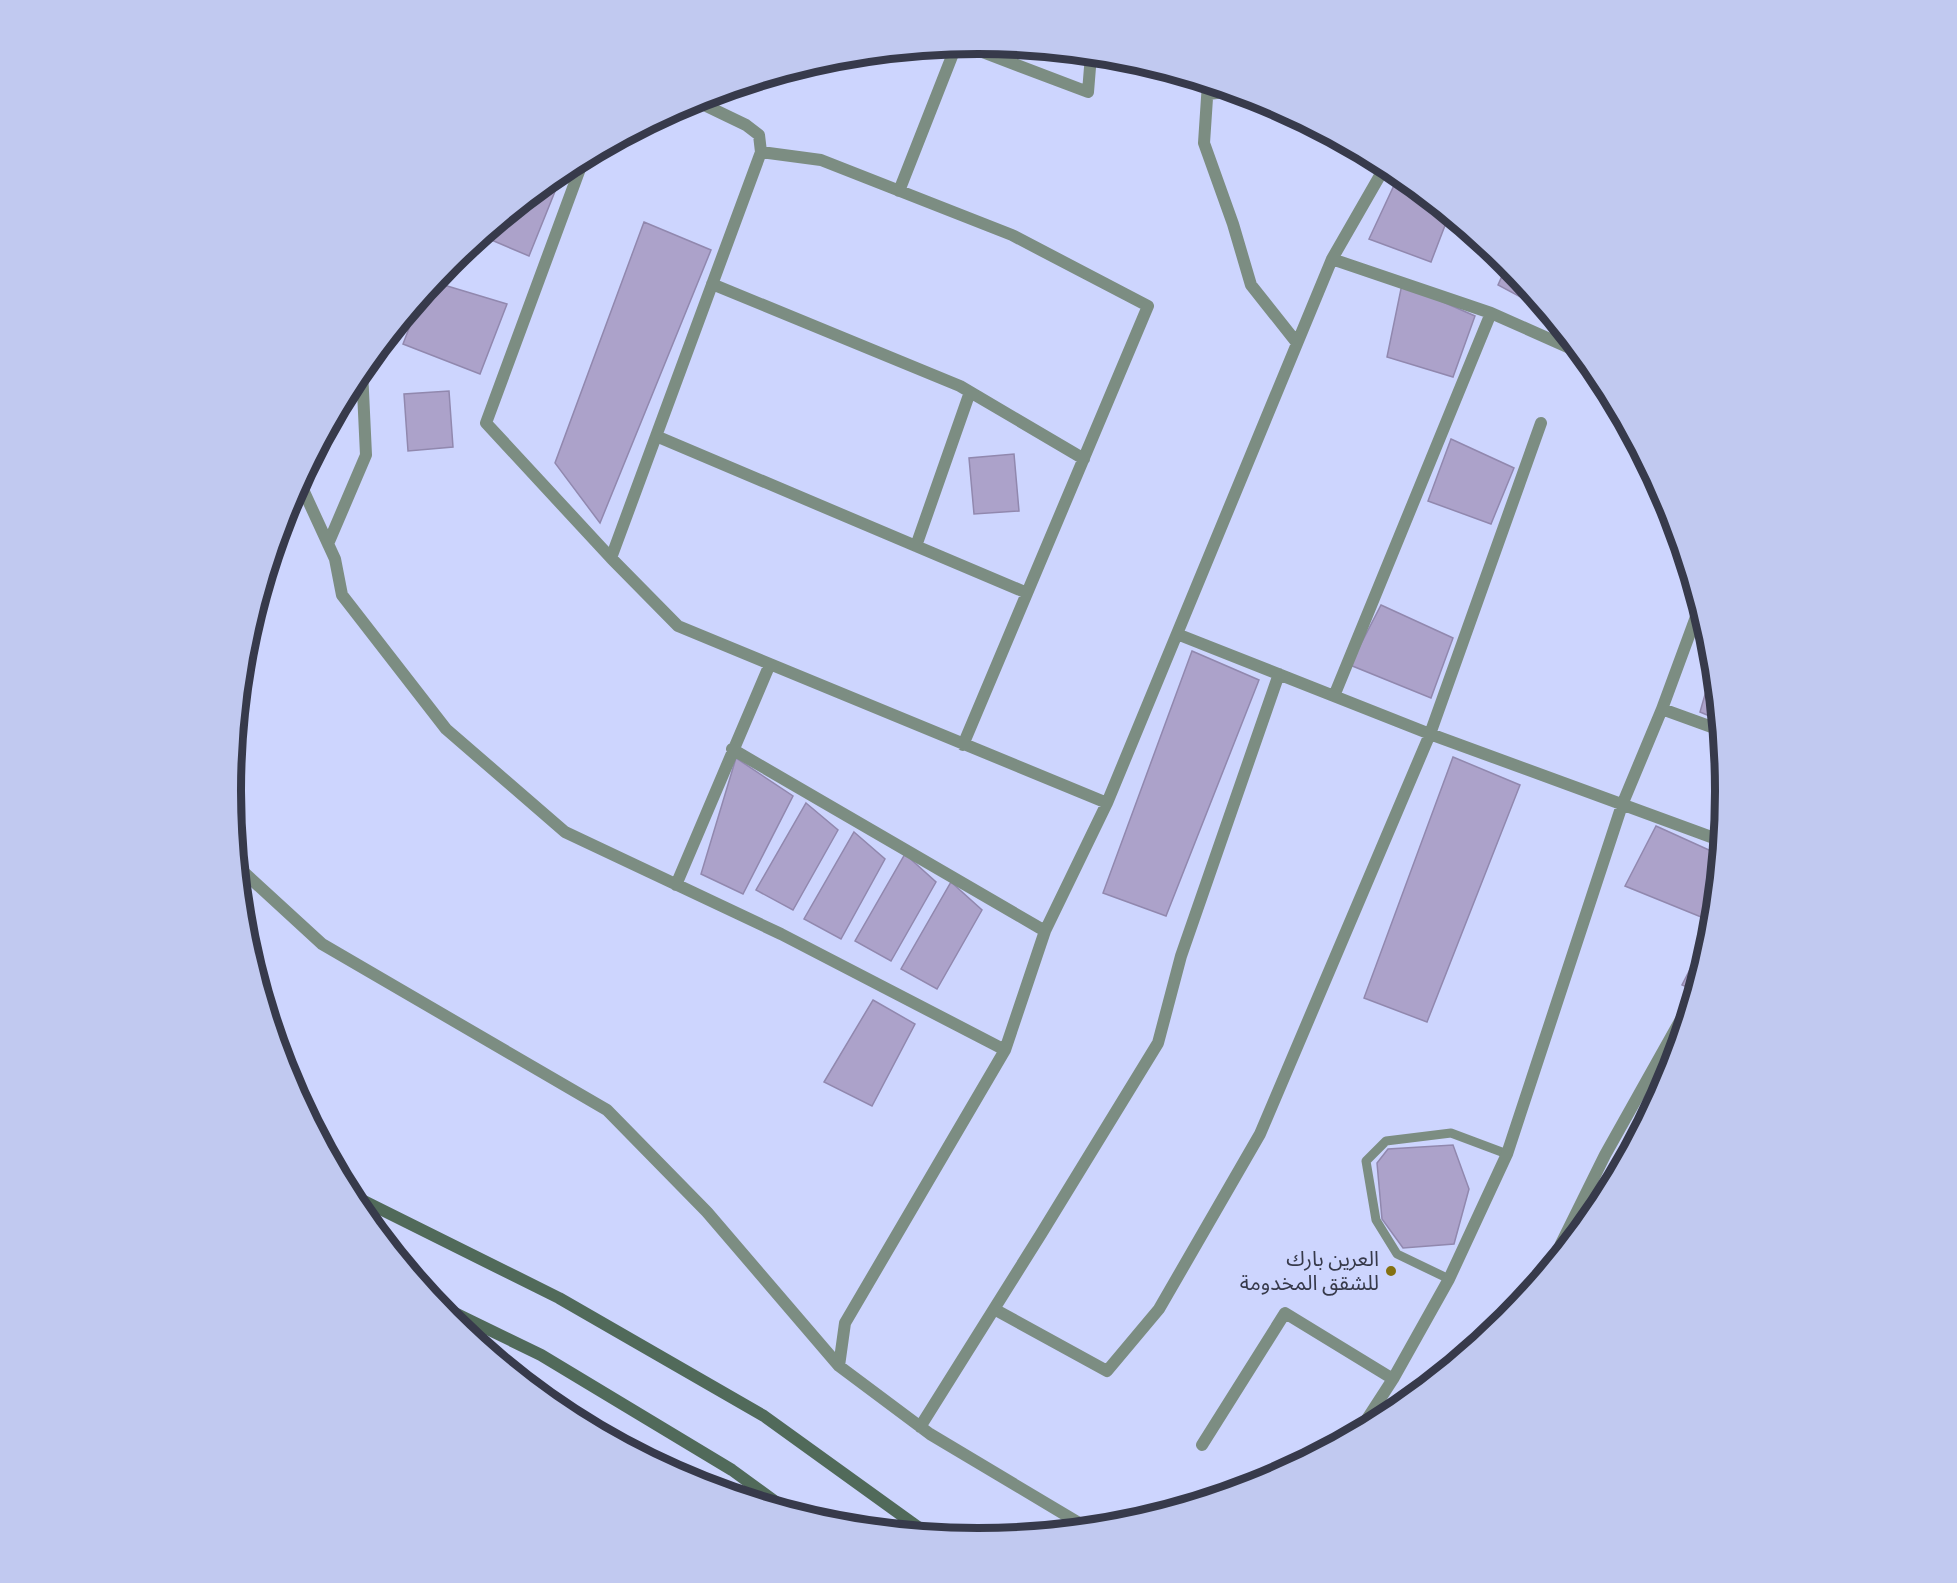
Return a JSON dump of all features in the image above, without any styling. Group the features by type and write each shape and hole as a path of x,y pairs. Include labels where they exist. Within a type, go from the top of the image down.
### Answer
{"main road":[{"path":"366,1202 559,1298 764,1416 916,1526"},
{"path":"460,1315 541,1355 732,1470 774,1500"}],"street":[{"path":"989,54 1088,92 1090,63"},
{"path":"899,191 952,55"},
{"path":"1208,91 1204,143 1233,224 1251,285 1297,344"},
{"path":"611,558 761,152 759,135 746,125 707,106"},
{"path":"761,152 821,160 1012,234 1148,306 963,745"},
{"path":"579,172 486,423 611,558 678,626 1107,803"},
{"path":"839,1366 845,1323 1005,1050 1045,931 1107,803 1332,259 1381,174"},
{"path":"1332,259 1491,313 1566,345"},
{"path":"712,284 960,386 1083,459"},
{"path":"1334,696 1491,313"},
{"path":"328,544 366,455 363,386"},
{"path":"916,546 970,392"},
{"path":"994,1309 1107,1371 1159,1309 1260,1134 1430,734 1540,423"},
{"path":"656,436 1027,593"},
{"path":"304,493 335,559 342,595 446,729 565,832 781,934 1005,1050"},
{"path":"1368,1417 1393,1379 1449,1279 1507,1154 1622,805 1662,710 1695,619"},
{"path":"1177,634 1430,734 1714,838"},
{"path":"676,885 770,664"},
{"path":"920,1427 1158,1043 1181,956 1278,674"},
{"path":"1662,710 1713,727"},
{"path":"732,749 1045,931"},
{"path":"246,874 322,944 607,1110 707,1212 839,1366 920,1427 1078,1522"},
{"path":"1561,1243 1605,1155 1679,1024"},
{"path":"1202,1445 1285,1313 1393,1379"}],"lane":[{"path":"1449,1279 1397,1254 1376,1220 1366,1161 1386,1141 1451,1133 1507,1154"}],"building":[{"path":"1395,183 1446,222 1431,262 1369,239"},
{"path":"557,187 529,256 490,239"},
{"path":"644,222 711,250 600,523 555,463"},
{"path":"1503,273 1530,302 1498,285"},
{"path":"1402,284 1475,316 1453,377 1387,357"},
{"path":"443,285 507,304 480,374 403,344 413,319"},
{"path":"449,391 453,447 408,451 404,394"},
{"path":"1451,439 1514,468 1491,524 1428,501"},
{"path":"1014,454 1019,511 974,514 969,458"},
{"path":"1381,605 1453,638 1431,698 1350,665"},
{"path":"1192,651 1259,680 1166,916 1103,893"},
{"path":"1708,684 1712,717 1700,712"},
{"path":"1453,757 1520,785 1427,1022 1364,998"},
{"path":"736,758 793,796 743,894 701,874"},
{"path":"806,803 838,830 793,910 756,890"},
{"path":"1656,826 1713,852 1705,919 1625,886"},
{"path":"854,832 885,859 841,939 804,919"},
{"path":"905,854 936,882 891,961 855,941"},
{"path":"951,882 982,910 937,989 901,969"},
{"path":"1697,956 1689,988 1682,985"},
{"path":"873,1000 915,1024 872,1106 824,1082"},
{"path":"1453,1145 1469,1189 1454,1244 1403,1248 1382,1219 1377,1163 1388,1149"}],"place":[{"name":"العرين بارك للشقق المخدومة","path":"1391,1271"}]}
